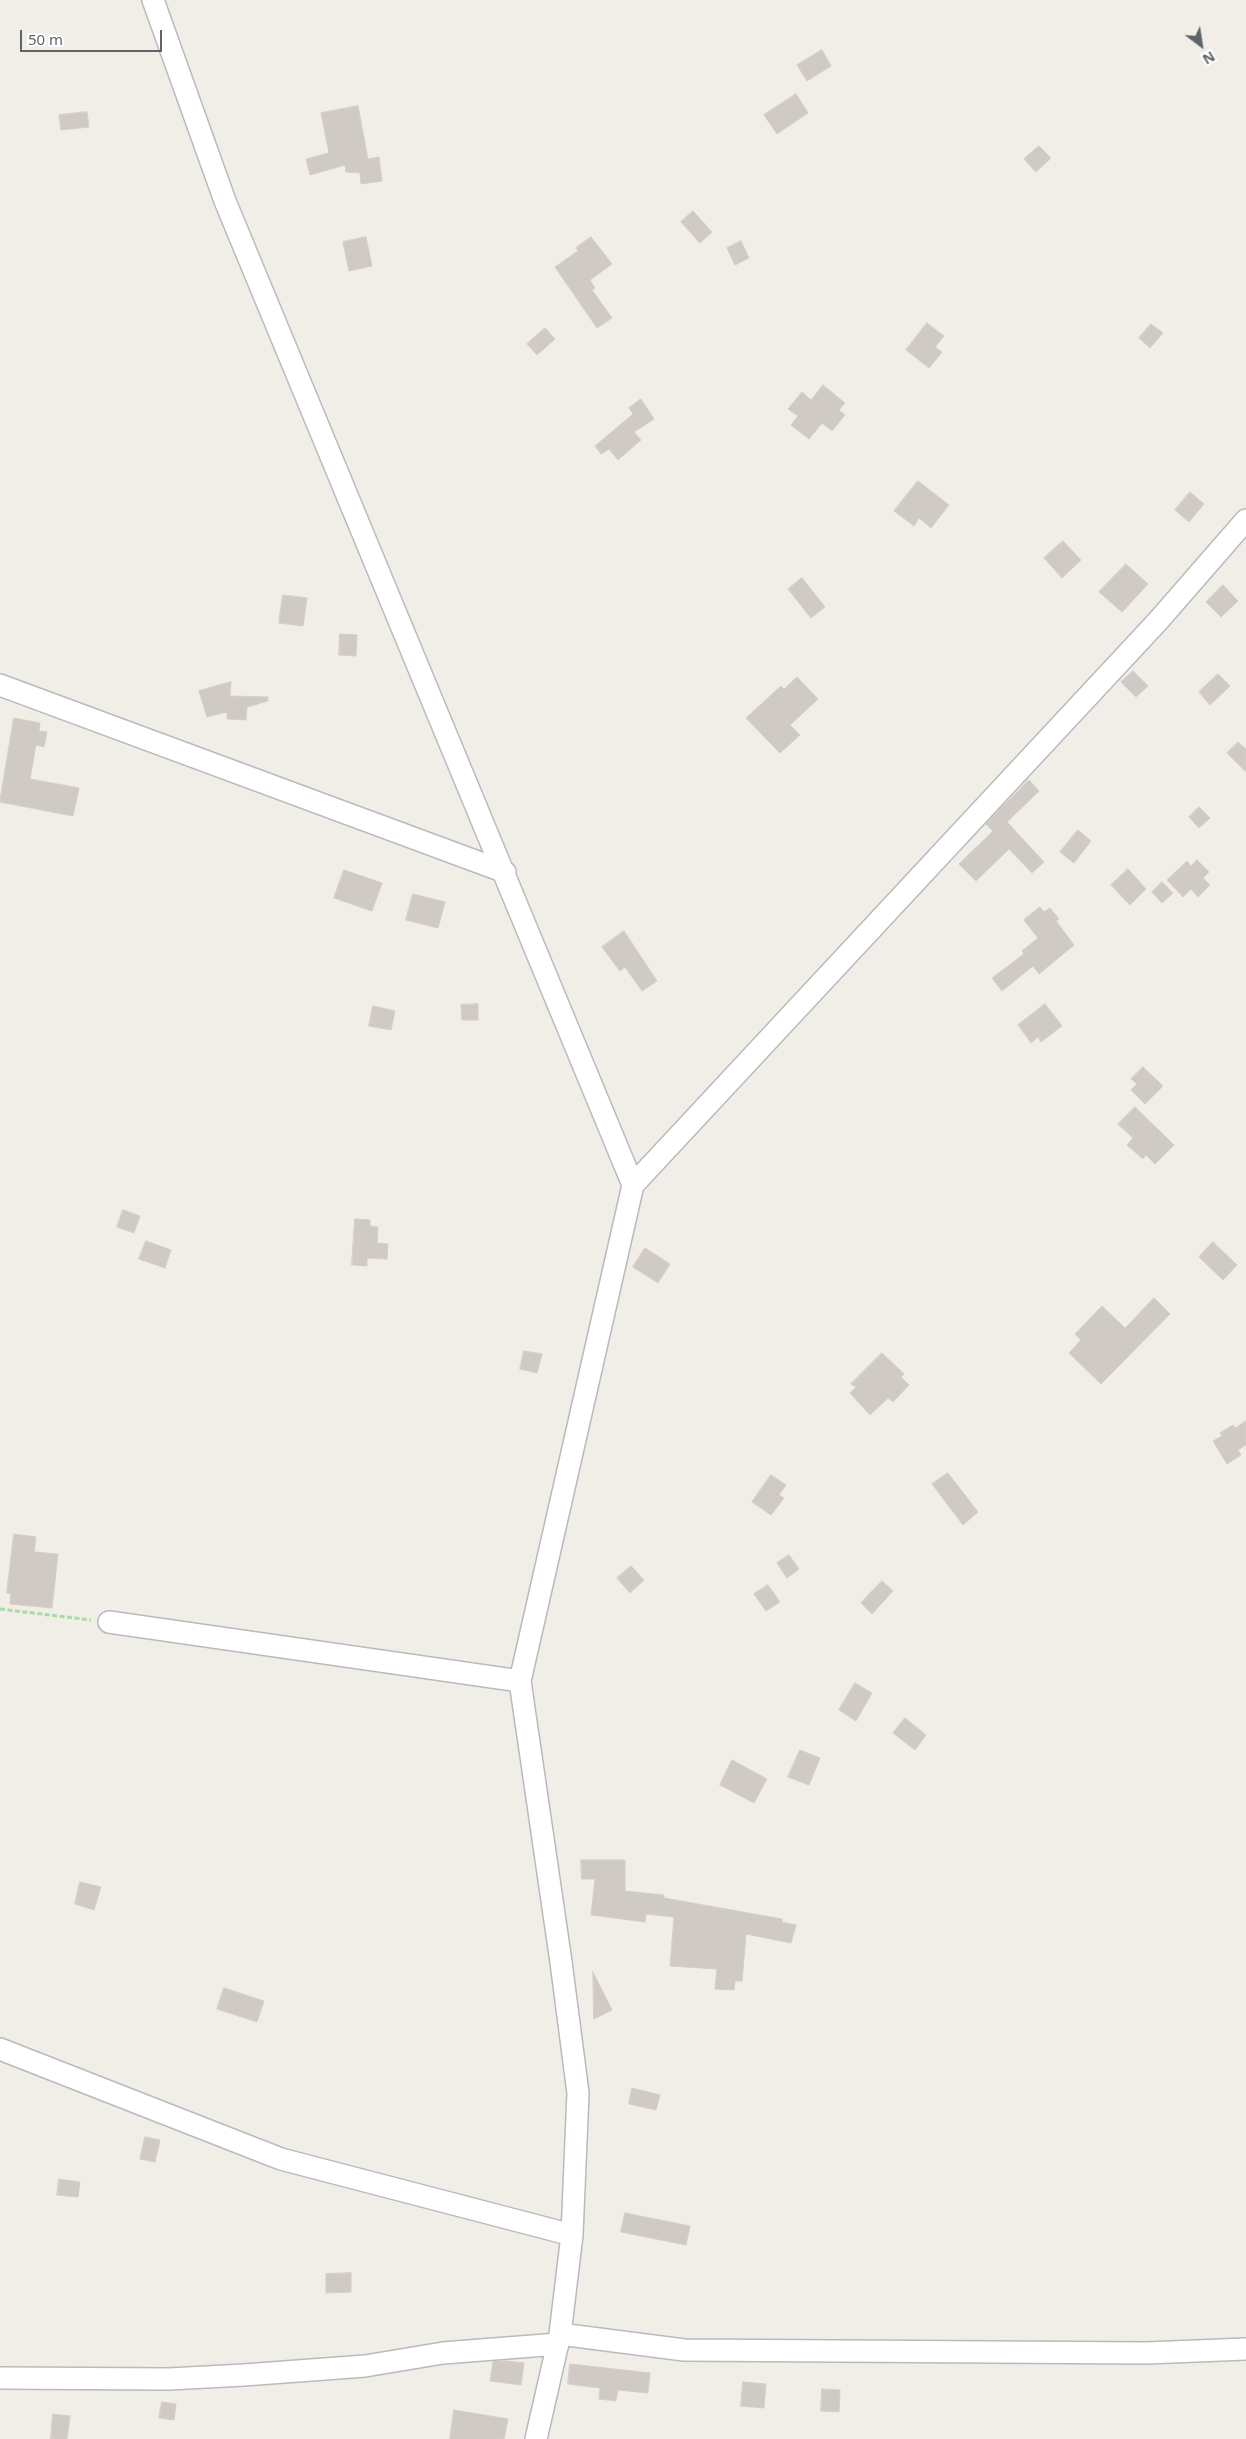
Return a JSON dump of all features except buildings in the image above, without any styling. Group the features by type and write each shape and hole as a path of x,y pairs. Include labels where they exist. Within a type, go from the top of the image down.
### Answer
{"street":[{"path":"153,0 225,201 505,872 633,1185"},
{"path":"536,2439 559,2339 572,2235 578,2093 520,1681 633,1185 1158,621 1246,520"},
{"path":"0,685 505,872"},
{"path":"109,1622 520,1681"},
{"path":"0,2050 281,2159 572,2235"},
{"path":"0,2378 169,2379 244,2375 365,2366 443,2352 559,2339 684,2350 1147,2353 1246,2349"}],"path":[{"path":"0,1609 109,1622"}]}
